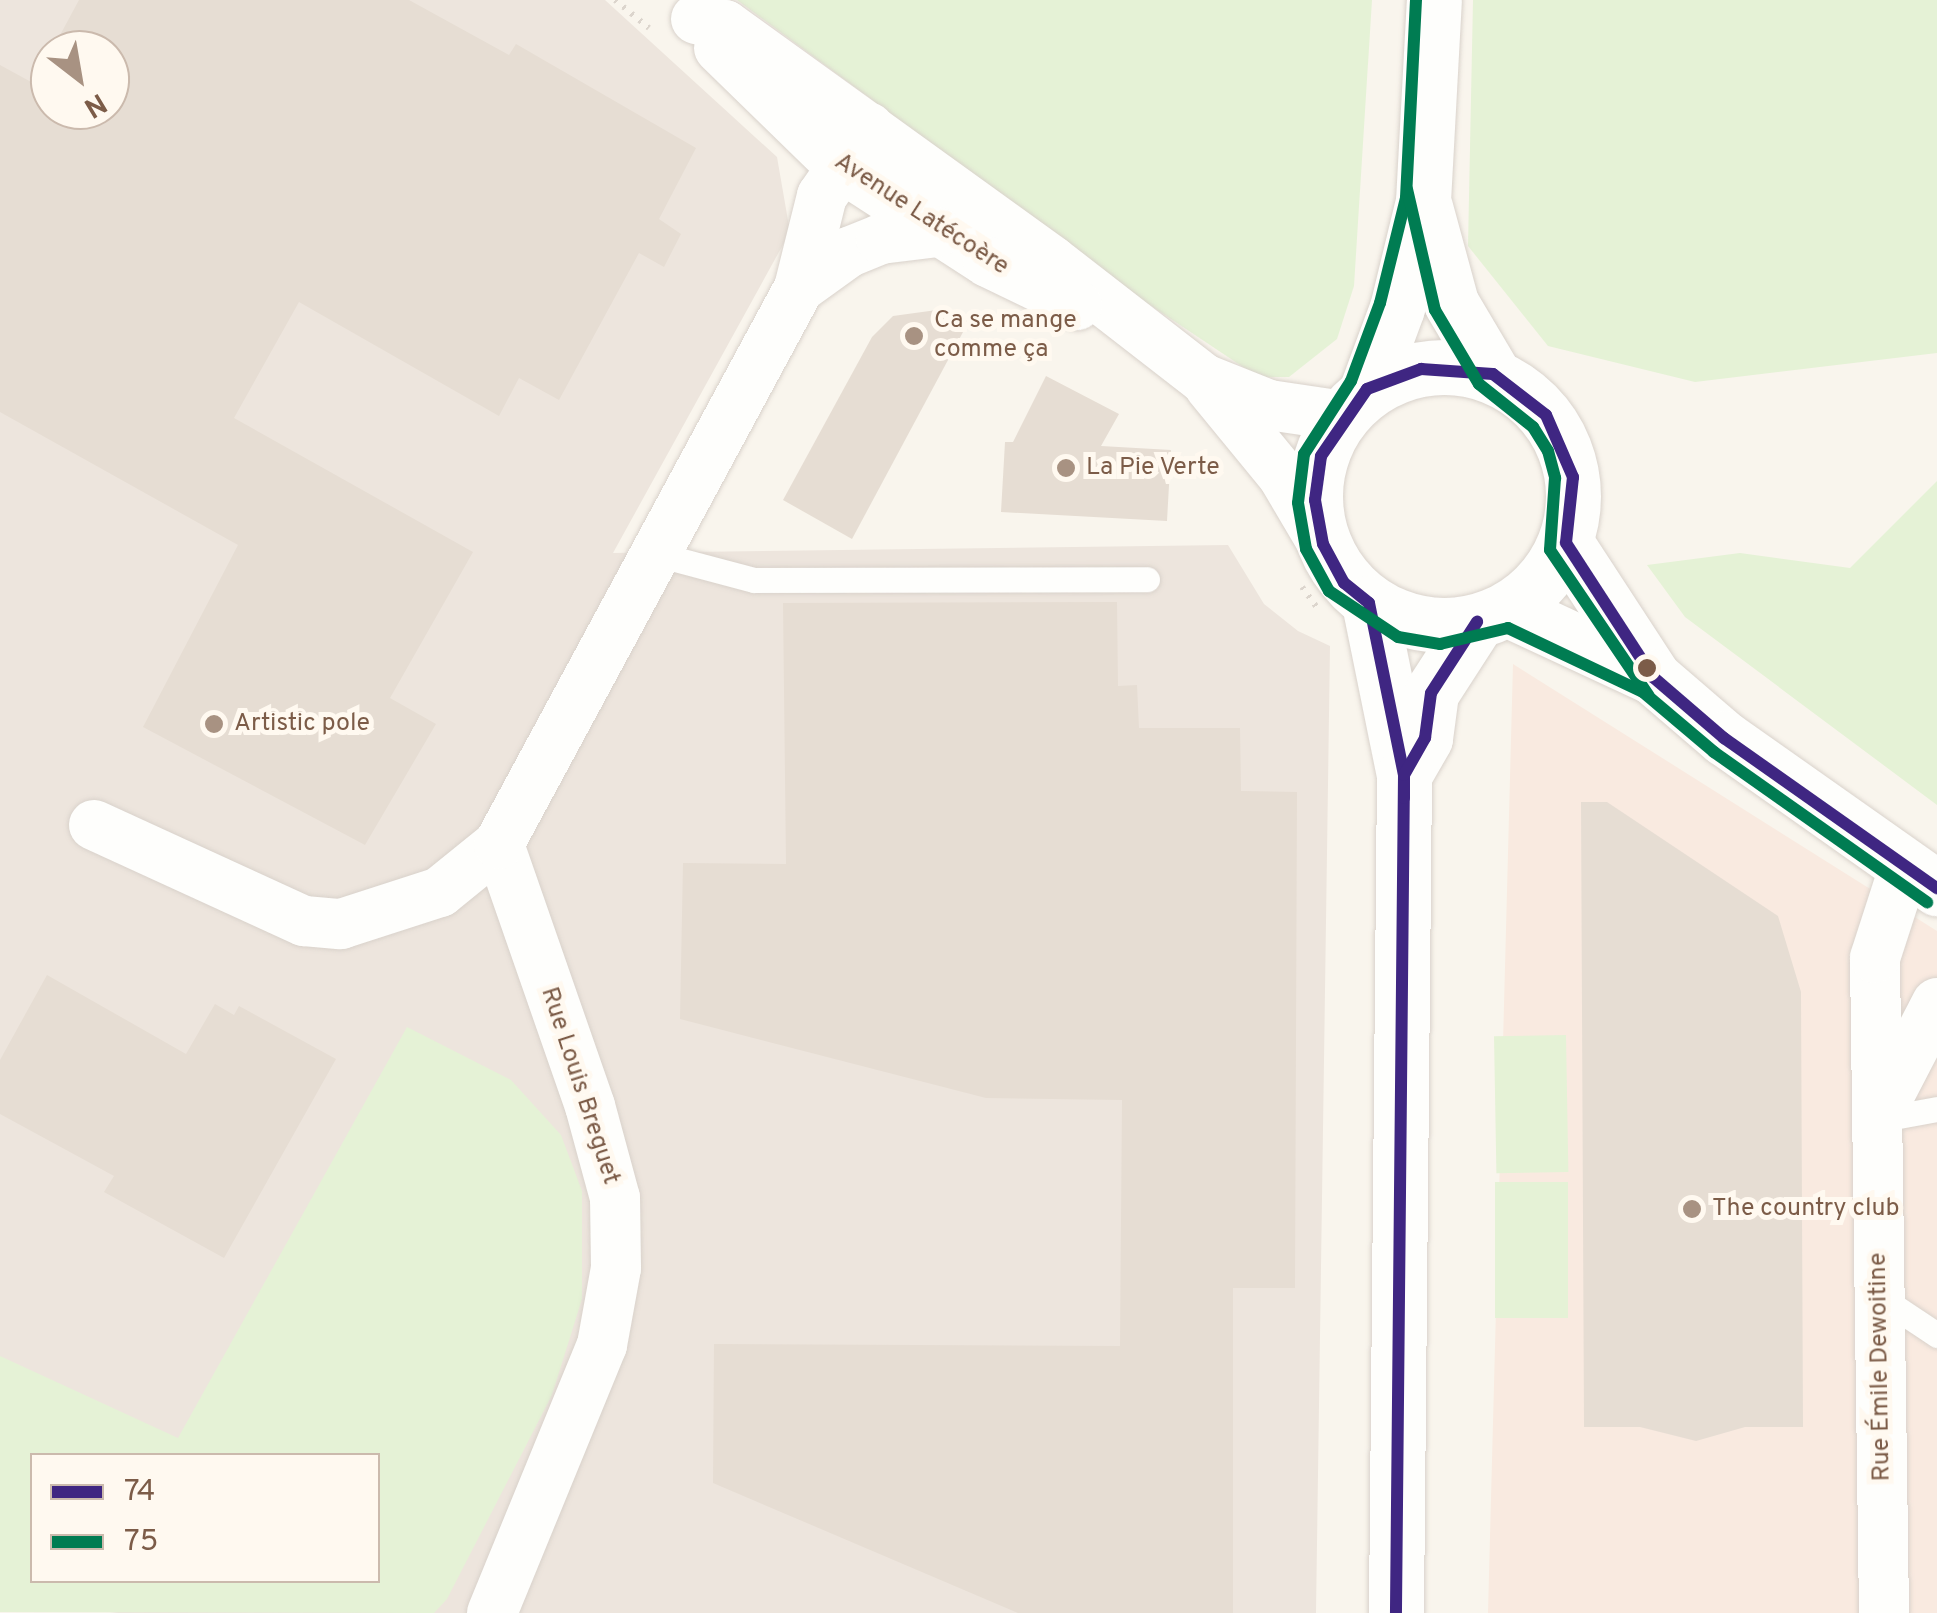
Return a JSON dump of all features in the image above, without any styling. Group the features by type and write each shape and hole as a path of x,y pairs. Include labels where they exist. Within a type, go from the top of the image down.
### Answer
{"main road":[{"path":"1396,1613 1404,775 1349,612 1344,583 1311,563 1321,456 1355,402 1398,308 1423,201 1434,0"},
{"path":"1404,775 1424,738 1431,693 1493,616 1543,581 1566,543 1574,510 1564,444 1546,415 1493,374 1451,303 1423,201"},
{"path":"1355,402 1421,369 1493,374"},
{"path":"1566,543 1653,677 1724,738 1921,876"},
{"path":"1349,612 1440,627 1493,616 1653,677"}],"street":[{"name":"Avenue Latécoère","path":"682,9 779,112 855,148 1052,261 1132,329 1204,380 1260,444 1311,563"},
{"name":"Avenue Latécoère","path":"855,148 938,232 1034,287 1132,329"},
{"path":"94,825 304,921 341,924 440,892 499,844 799,288 822,196 855,148"},
{"path":"799,288 849,252 881,239 938,232"},
{"name":"Avenue Latécoère","path":"1204,380 1270,405 1355,402"},
{"name":"Rue Louis Breguet","path":"492,1613 602,1345 616,1268 615,1198 595,1124 499,844"},
{"name":"Rue Émile Dewoitine","path":"1884,1613 1876,958 1921,876"},
{"name":"Rue Émile Dewoitine","path":"1878,1120 1937,1003"}],"lane":[{"path":"656,554 754,580 1147,579"},
{"path":"1878,1120 1937,1108"},
{"path":"1880,1297 1937,1335"}],"path":[{"path":"1311,563 1349,612"}],"shaded area":[{"path":"0,0 605,0 777,157 790,232 613,553 1228,545 1264,604 1298,631 1330,646 1316,1613 110,1613 380,1583 380,1453 30,1453 0,1562"},
{"path":"1513,664 1937,931 1937,1613 1488,1613"}],"green space":[{"path":"737,0 1372,0 1354,286 1337,339 1289,377 1258,377 1144,301"},
{"path":"1473,0 1937,0 1937,353 1695,382 1548,346 1468,246"},
{"path":"1937,481 1937,805 1685,617 1647,565 1740,553 1850,568"},
{"path":"407,1027 511,1080 561,1135 582,1191 582,1299 552,1395 447,1599 434,1613 0,1612 0,1356 178,1438"},
{"path":"1566,1035 1568,1172 1496,1173 1494,1036"},
{"path":"1495,1182 1568,1182 1568,1318 1495,1318"}],"building":[{"path":"79,0 409,0 509,55 516,44 696,148 659,219 681,234 664,267 639,253 559,400 519,378 499,416 299,302 234,418 473,552 390,698 436,724 365,845 143,727 238,545 0,412 0,65 30,81 30,130 130,130 130,30 63,30"},
{"path":"944,309 970,319 852,539 783,500 872,337 893,316"},
{"path":"1046,376 1119,414 1101,446 1171,450 1167,521 1001,512 1005,442 1013,442"},
{"path":"1117,602 1118,686 1137,685 1139,728 1240,728 1241,791 1297,792 1295,1288 1233,1288 1233,1613 1018,1613 713,1483 714,1344 1120,1346 1122,1100 986,1098 680,1019 683,863 786,864 783,603"},
{"name":"The country club","path":"1581,802 1607,802 1778,916 1801,992 1803,1427 1745,1427 1696,1441 1640,1427 1584,1427"},
{"path":"47,975 186,1054 215,1004 234,1015 239,1006 336,1059 224,1258 104,1192 114,1176 0,1114 0,1060"}],"transit line":[{"name":"75","path":"1416,0 1406,198 1380,303 1351,381 1304,454 1298,503 1306,549 1329,591 1398,637 1440,644 1508,628 1643,692 1714,752 1927,902"},
{"name":"75","path":"1407,189 1435,310 1479,384 1533,427 1548,451 1555,478 1550,550 1649,696"},
{"name":"74","path":"1369,603 1344,583 1323,544 1315,500 1321,456 1367,389 1421,369 1493,374 1546,415 1573,477 1566,543"},
{"name":"74","path":"1566,543 1653,677 1724,738 1937,888"},
{"name":"74","path":"1369,603 1404,775 1396,1613"},
{"name":"74","path":"1404,798 1404,775 1425,738 1431,693 1477,622"}],"place":[{"name":"Ca se mange comme ça","path":"914,336"},
{"name":"La Pie Verte","path":"1066,468"},
{"name":"Artistic pole","path":"214,724"},
{"name":"The country club","path":"1692,1209"}]}
